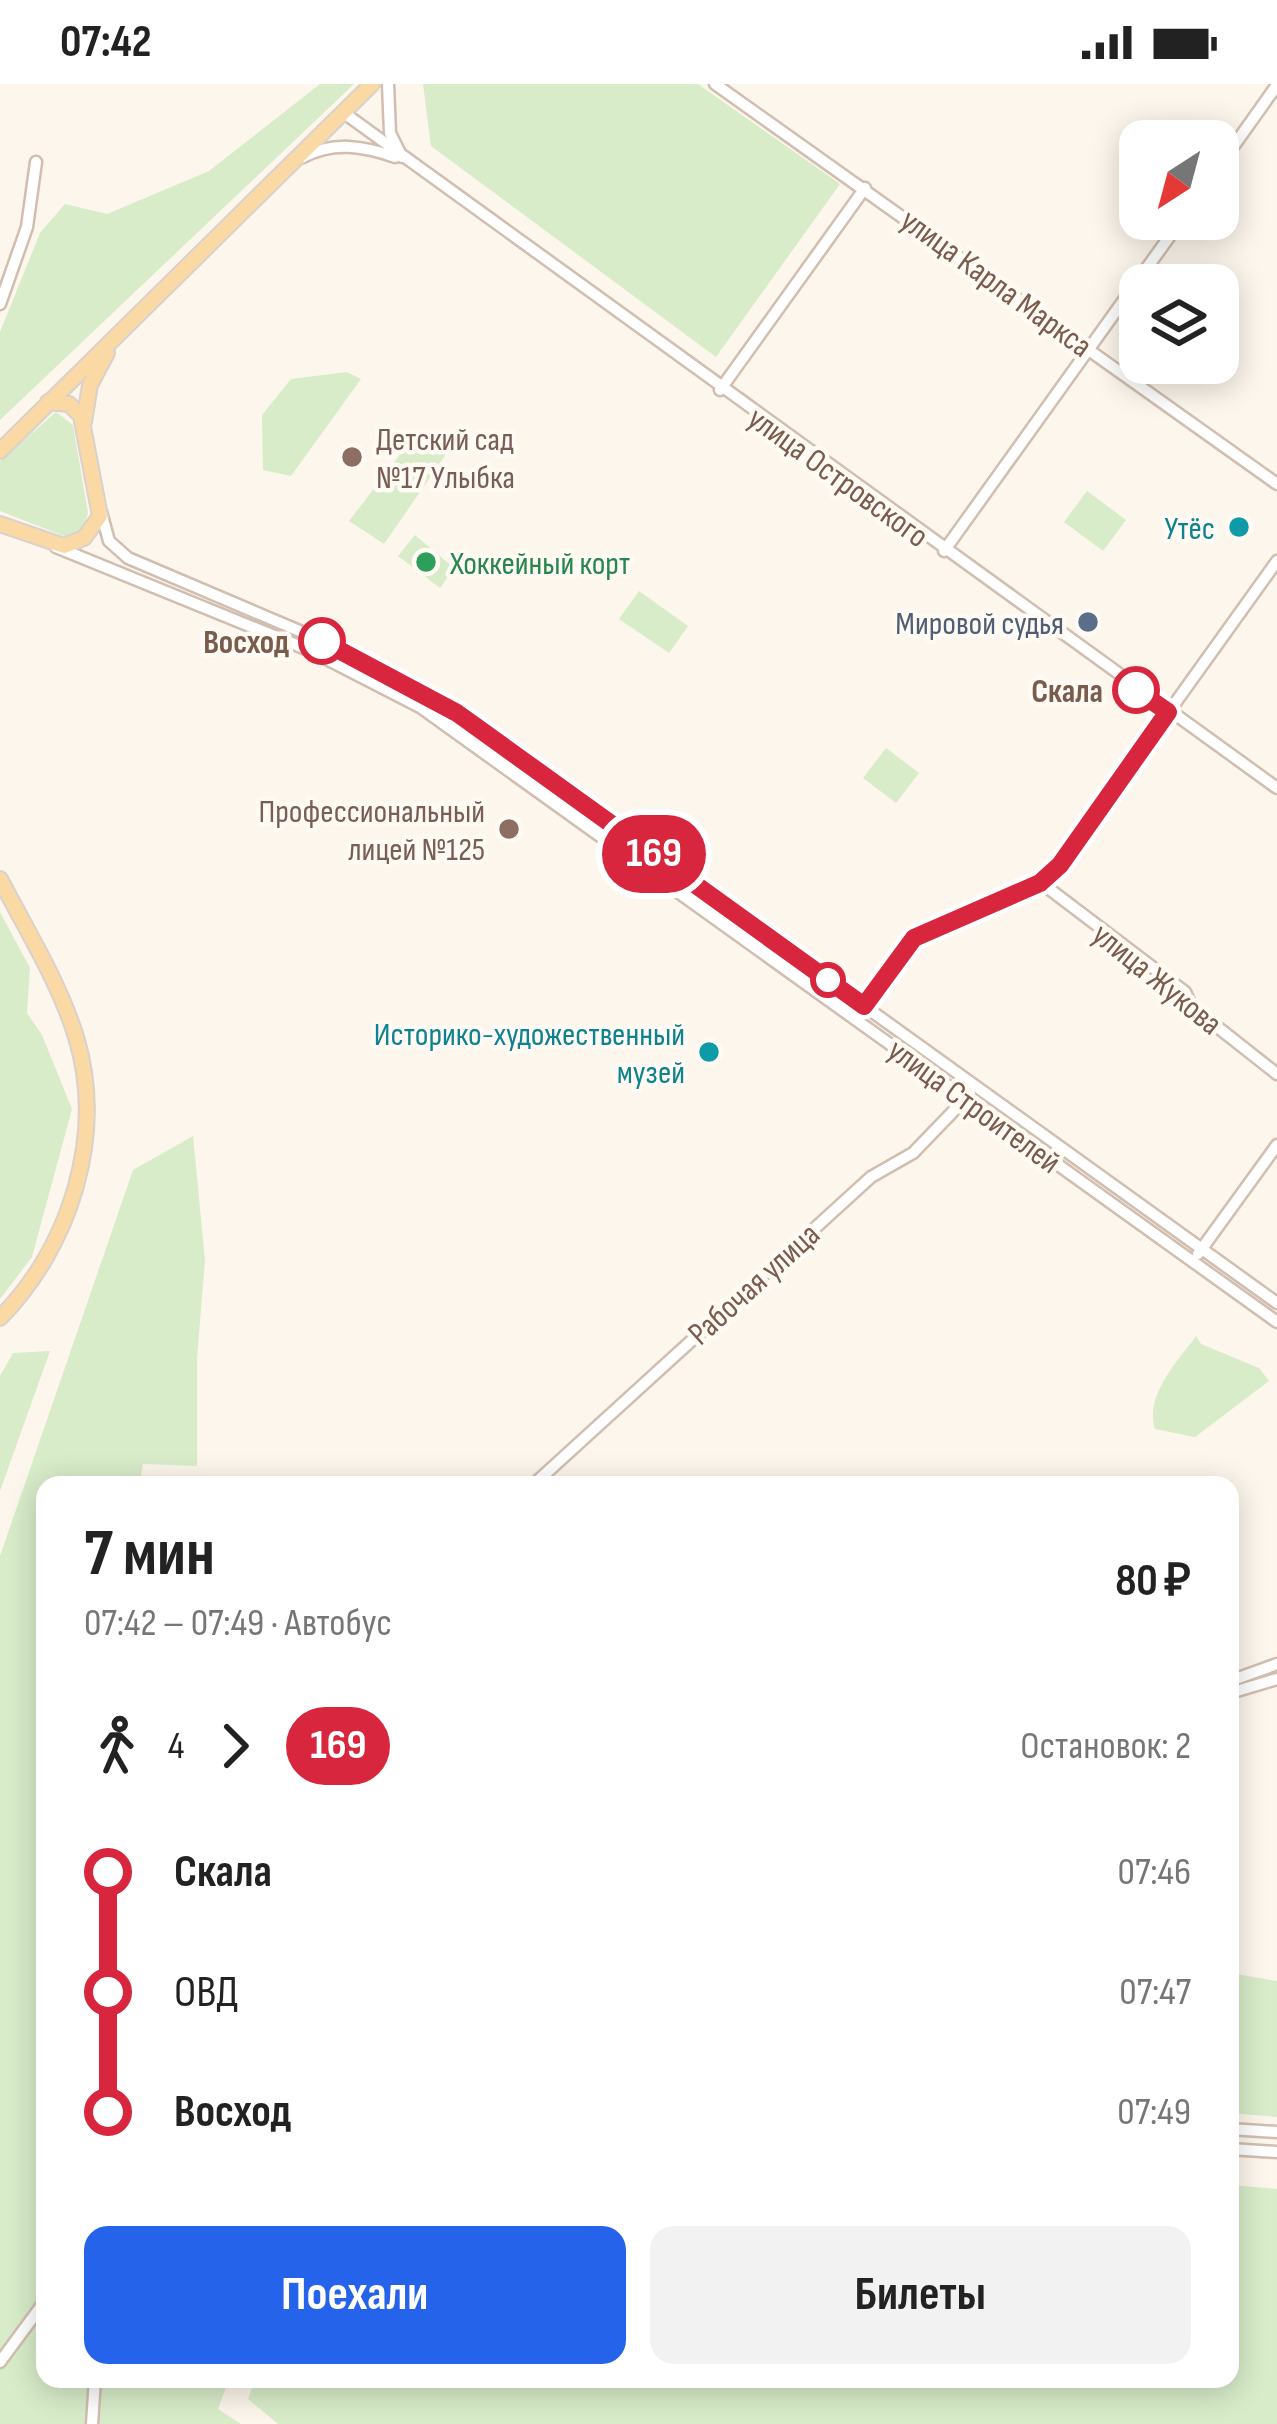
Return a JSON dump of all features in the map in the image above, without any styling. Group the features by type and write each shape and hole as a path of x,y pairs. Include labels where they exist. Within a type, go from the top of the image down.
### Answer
{"main road":[{"path":"0,451 6,437 26,424 125,330 373,84"},
{"path":"2,524 47,543 78,542 97,523 101,510 84,425 90,385 125,330"},
{"path":"48,402 69,404 84,425"},
{"path":"0,880 69,1017 87,1108 79,1172 56,1241 38,1274 0,1318"}],"street":[{"path":"388,84 390,133 404,160"},
{"name":"улица Карла Маркса","path":"715,84 1277,484"},
{"path":"1239,138 1277,85"},
{"name":"улица Островского","path":"344,113 720,390 1277,788"},
{"path":"296,161 326,148 364,146 404,160"},
{"path":"0,304 27,227 36,162"},
{"path":"720,390 865,188"},
{"path":"944,551 1167,240"},
{"name":"улица Строителей","path":"101,510 109,541 128,558 316,638 457,713 1277,1303"},
{"name":"улица Строителей","path":"47,543 311,651 420,707 1277,1322"},
{"path":"855,1018 914,938 1040,883 1060,865 1277,561"},
{"name":"улица Жукова","path":"1040,883 1185,992 1192,1007 1277,1074"},
{"name":"Рабочая улица","path":"543,1476 871,1177 913,1153 975,1086"},
{"path":"1193,1261 1277,1145"},
{"path":"1239,1678 1277,1664"},
{"path":"1239,1690 1277,1679"},
{"path":"1239,2130 1277,2132"},
{"path":"1239,2150 1277,2152"},
{"path":"0,2362 36,2313"},
{"path":"92,2424 94,2388"}],"green space":[{"path":"320,84 354,84 0,420 0,332 40,233 65,204 107,214 209,171"},
{"path":"423,84 698,84 840,184 716,357 431,146"},
{"path":"347,372 361,379 291,476 263,470 262,415 291,379"},
{"path":"56,412 73,425 88,513 83,531 69,538 0,511 0,461"},
{"path":"419,430 449,450 384,544 349,521"},
{"path":"1087,491 1126,520 1103,551 1064,522"},
{"name":"Хоккейный корт","path":"415,535 454,568 440,588 398,556"},
{"path":"639,591 688,626 669,653 619,619"},
{"path":"886,748 919,773 896,803 863,778"},
{"path":"0,912 30,968 27,1013 42,1035 72,1109 32,1257 0,1299"},
{"path":"193,1136 205,1260 197,1358 197,1466 143,1464 141,1476 36,1476 36,2388 226,2388 218,2409 241,2424 0,2424 0,1556 133,1170"},
{"path":"1196,1336 1201,1344 1259,1368 1269,1381 1195,1437 1155,1429 1158,1392"},
{"path":"50,1351 0,1491 0,1376 13,1353"},
{"path":"1239,1975 1277,1981 1277,2117 1239,2114"},
{"path":"1239,2186 1277,2189 1277,2424 278,2424 248,2399 252,2388 1239,2388"}],"bus line":[{"name":"169","path":"322,641 457,713 864,1006 914,938 937,924 1040,883 1060,865 1168,712 1136,690"}],"place":[{"name":"Детский сад №17 Улыбка","path":"352,457"},
{"name":"Утёс","path":"1239,527"},
{"name":"Хоккейный корт","path":"426,562"},
{"name":"Мировой судья","path":"1088,622"},
{"name":"Восход","path":"322,641"},
{"name":"Скала","path":"1136,690"},
{"name":"Профессиональный лицей №125","path":"509,829"},
{"name":"Историко-художественный музей","path":"709,1052"}]}
